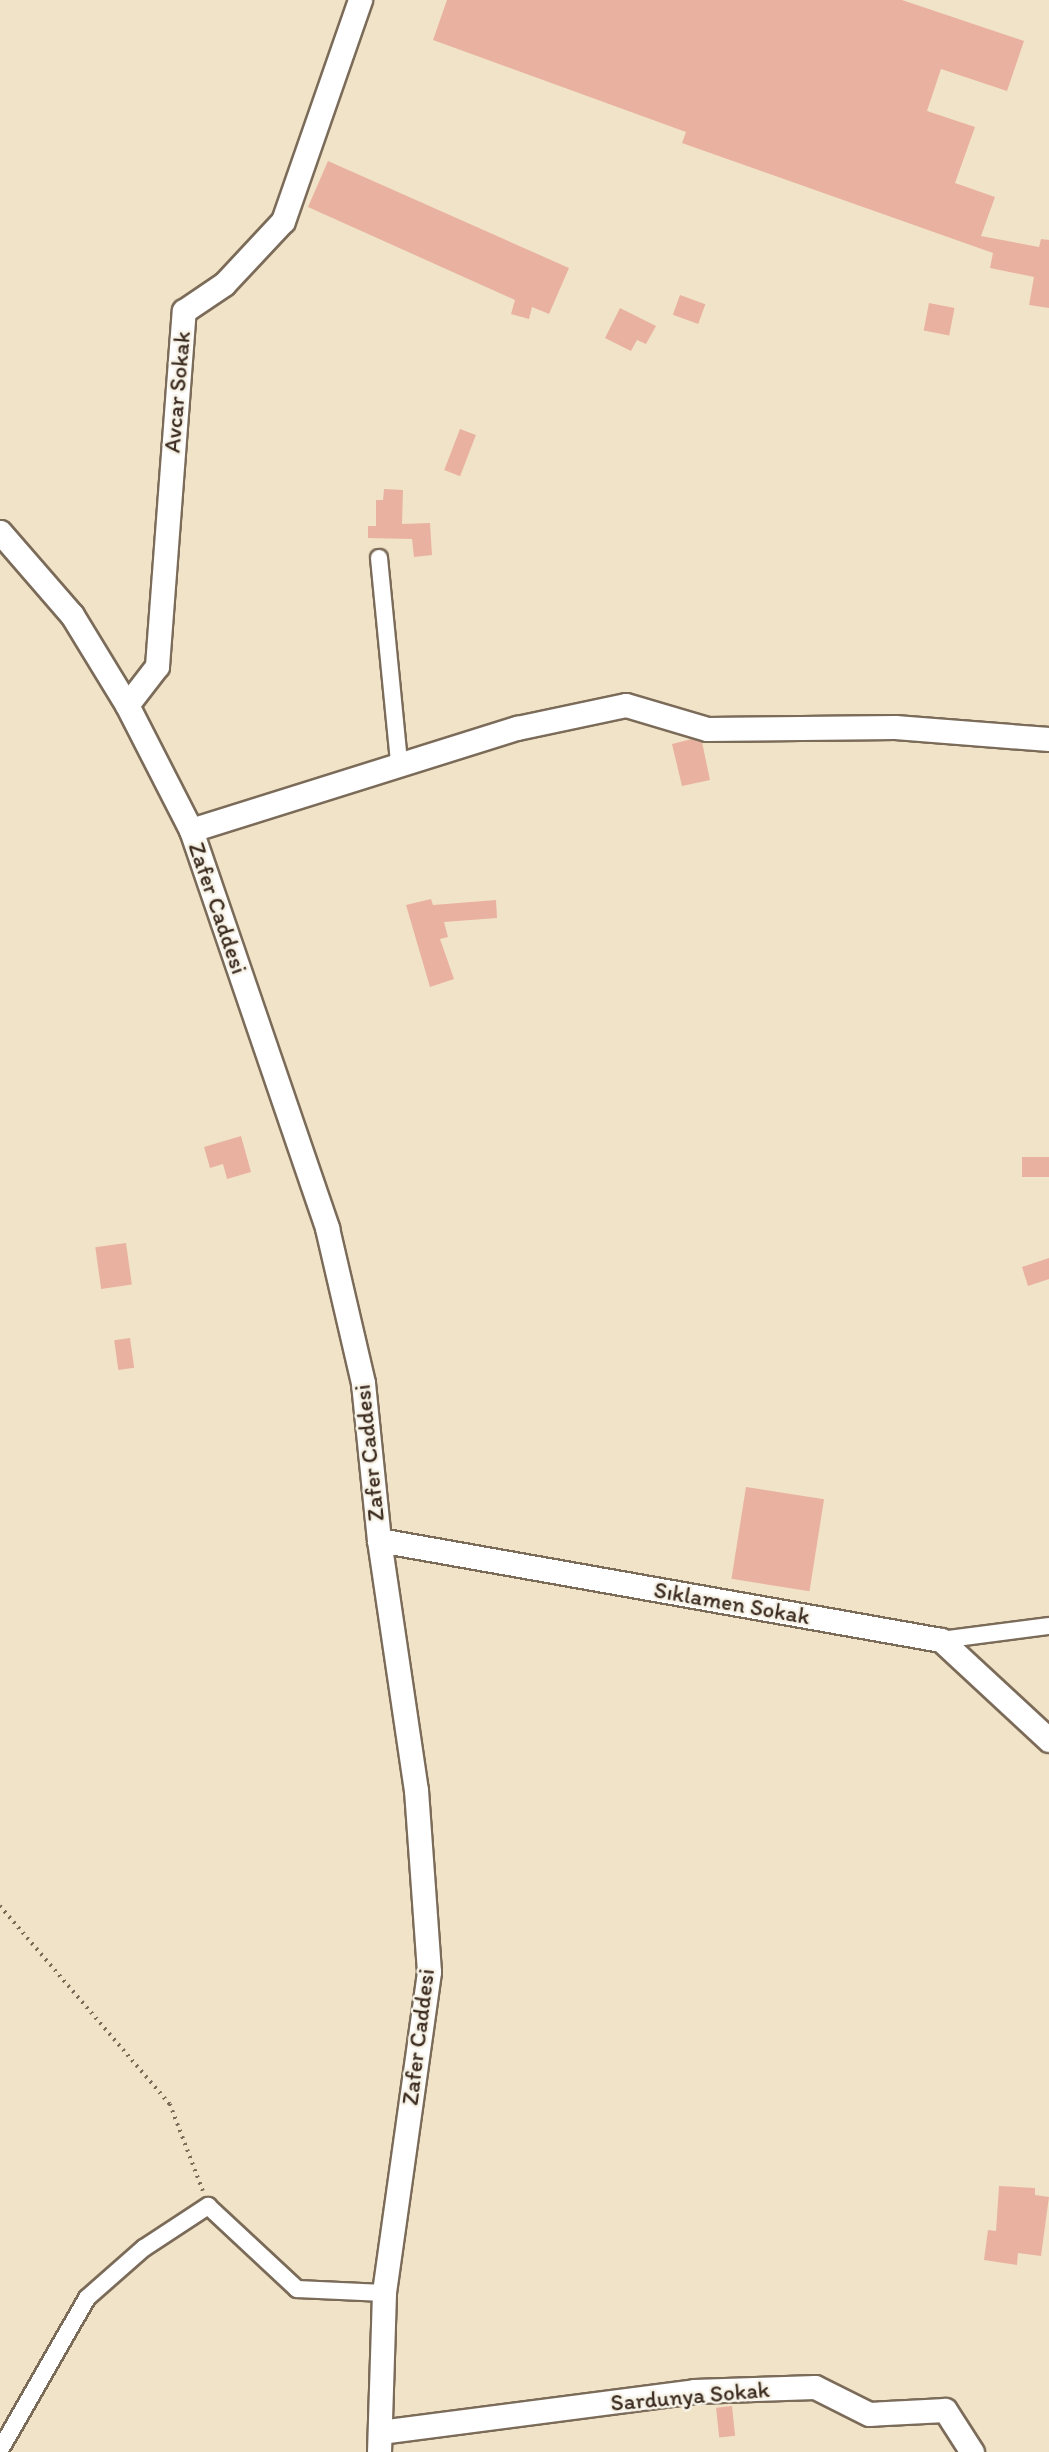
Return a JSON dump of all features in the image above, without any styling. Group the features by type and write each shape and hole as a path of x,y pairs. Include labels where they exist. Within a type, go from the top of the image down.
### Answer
{"street":[{"name":"Avcar Sokak","path":"127,705 157,666 184,311 224,284 283,221 360,0"},
{"name":"Zafer Caddesi","path":"0,532 72,615 127,705 191,830 327,1228 363,1383 379,1539 416,1790 429,1972 384,2293 379,2442"},
{"path":"379,558 399,762"},
{"path":"191,830 399,762 517,728 626,705 707,730 895,727 1049,739"},
{"name":"Sıklamen Sokak","path":"379,1539 941,1640"},
{"path":"941,1640 1049,1626"},
{"path":"941,1640 1049,1740"},
{"path":"0,2450 87,2298 144,2248 208,2206 297,2289 384,2293"},
{"name":"Sardunya Sokak","path":"379,2442 694,2391 815,2386 869,2414 944,2410 972,2452"}],"path":[{"path":"0,1906 170,2104 208,2206"}],"building":[{"path":"447,0 902,0 1024,41 1007,91 941,69 927,111 975,127 955,183 995,197 981,236 1039,247 1041,239 1049,240 1049,308 1029,305 1034,277 990,268 993,253 682,143 686,132 433,40"},
{"path":"328,161 569,268 549,314 532,307 529,319 511,314 515,300 308,207"},
{"path":"680,295 705,304 698,324 673,315"},
{"path":"929,303 955,308 949,335 924,330"},
{"path":"620,308 656,326 646,344 637,340 631,351 605,338"},
{"path":"460,429 476,435 460,476 444,470"},
{"path":"384,489 403,490 402,524 430,523 432,555 414,557 412,539 368,538 368,526 376,526 376,500 383,500"},
{"path":"692,739 702,742 710,780 682,786 672,744"},
{"path":"431,899 433,905 496,900 497,918 444,922 448,937 440,939 454,979 430,987 406,905"},
{"path":"241,1136 251,1172 227,1179 223,1164 210,1168 204,1147"},
{"path":"1022,1157 1049,1157 1049,1177 1022,1177"},
{"path":"126,1243 132,1285 101,1289 95,1247"},
{"path":"1049,1258 1049,1279 1028,1286 1022,1267"},
{"path":"130,1338 134,1368 118,1370 114,1340"},
{"path":"746,1487 824,1499 809,1591 731,1579"},
{"path":"999,2186 1035,2188 1035,2195 1049,2197 1041,2256 1018,2253 1017,2265 984,2260 988,2230 996,2231"},
{"path":"732,2406 735,2436 719,2438 716,2408"}]}
